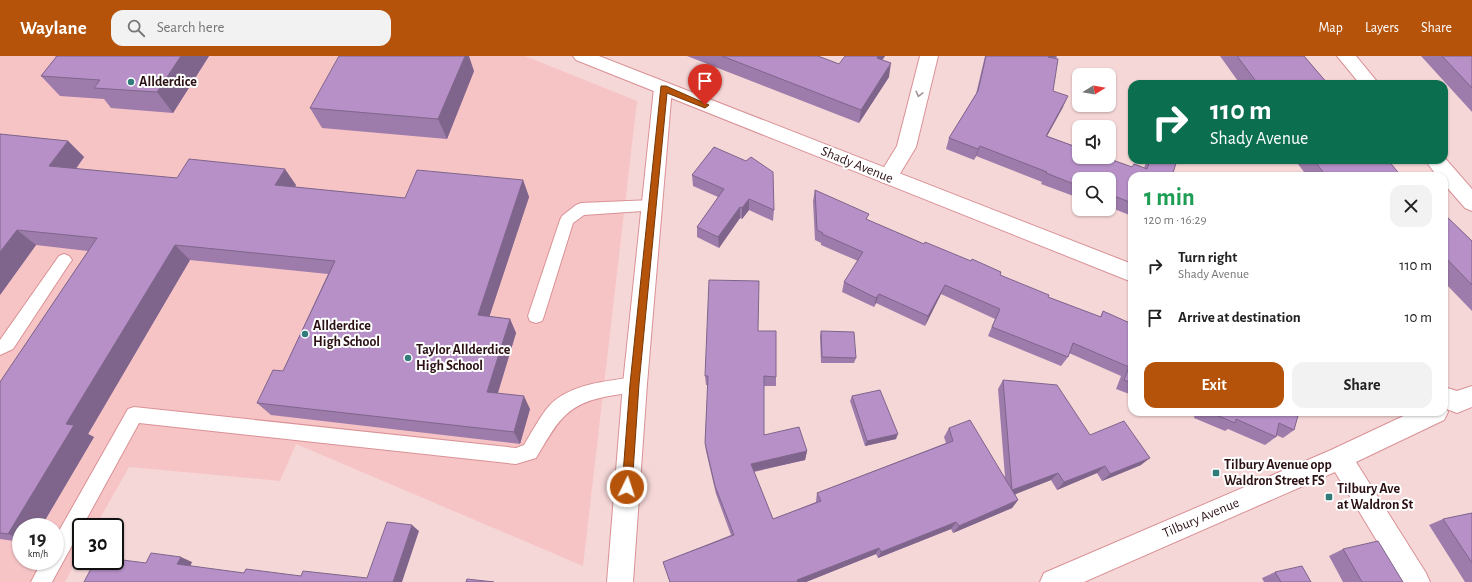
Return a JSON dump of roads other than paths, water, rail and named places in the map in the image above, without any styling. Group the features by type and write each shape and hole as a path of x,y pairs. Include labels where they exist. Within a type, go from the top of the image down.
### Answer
{"street":[{"name":"Shady Avenue","path":"582,56 1128,272"},
{"path":"888,177 906,147 929,56"},
{"path":"1346,56 1367,80"},
{"path":"620,582 635,384 663,88"},
{"path":"1438,164 1445,172"},
{"path":"1448,175 1472,203"},
{"name":"Tilbury Avenue","path":"1053,582 1340,458 1428,416"},
{"path":"1340,458 1417,582"}],"lane":[{"path":"536,316 567,220 581,209 652,206"},
{"path":"0,348 6,344 64,260"},
{"path":"64,542 134,415 516,456 530,452 558,408 579,396 610,388 635,384"},
{"path":"41,582 48,570"}],"place":[{"name":"Allderdice","path":"131,82"},
{"name":"Allderdice High School","path":"305,334"},
{"name":"Taylor Allderdice High School","path":"408,358"},
{"name":"Tilbury Avenue opp Waldron Street FS","path":"1216,473"},
{"name":"Tilbury Ave at Waldron St","path":"1329,497"}]}
